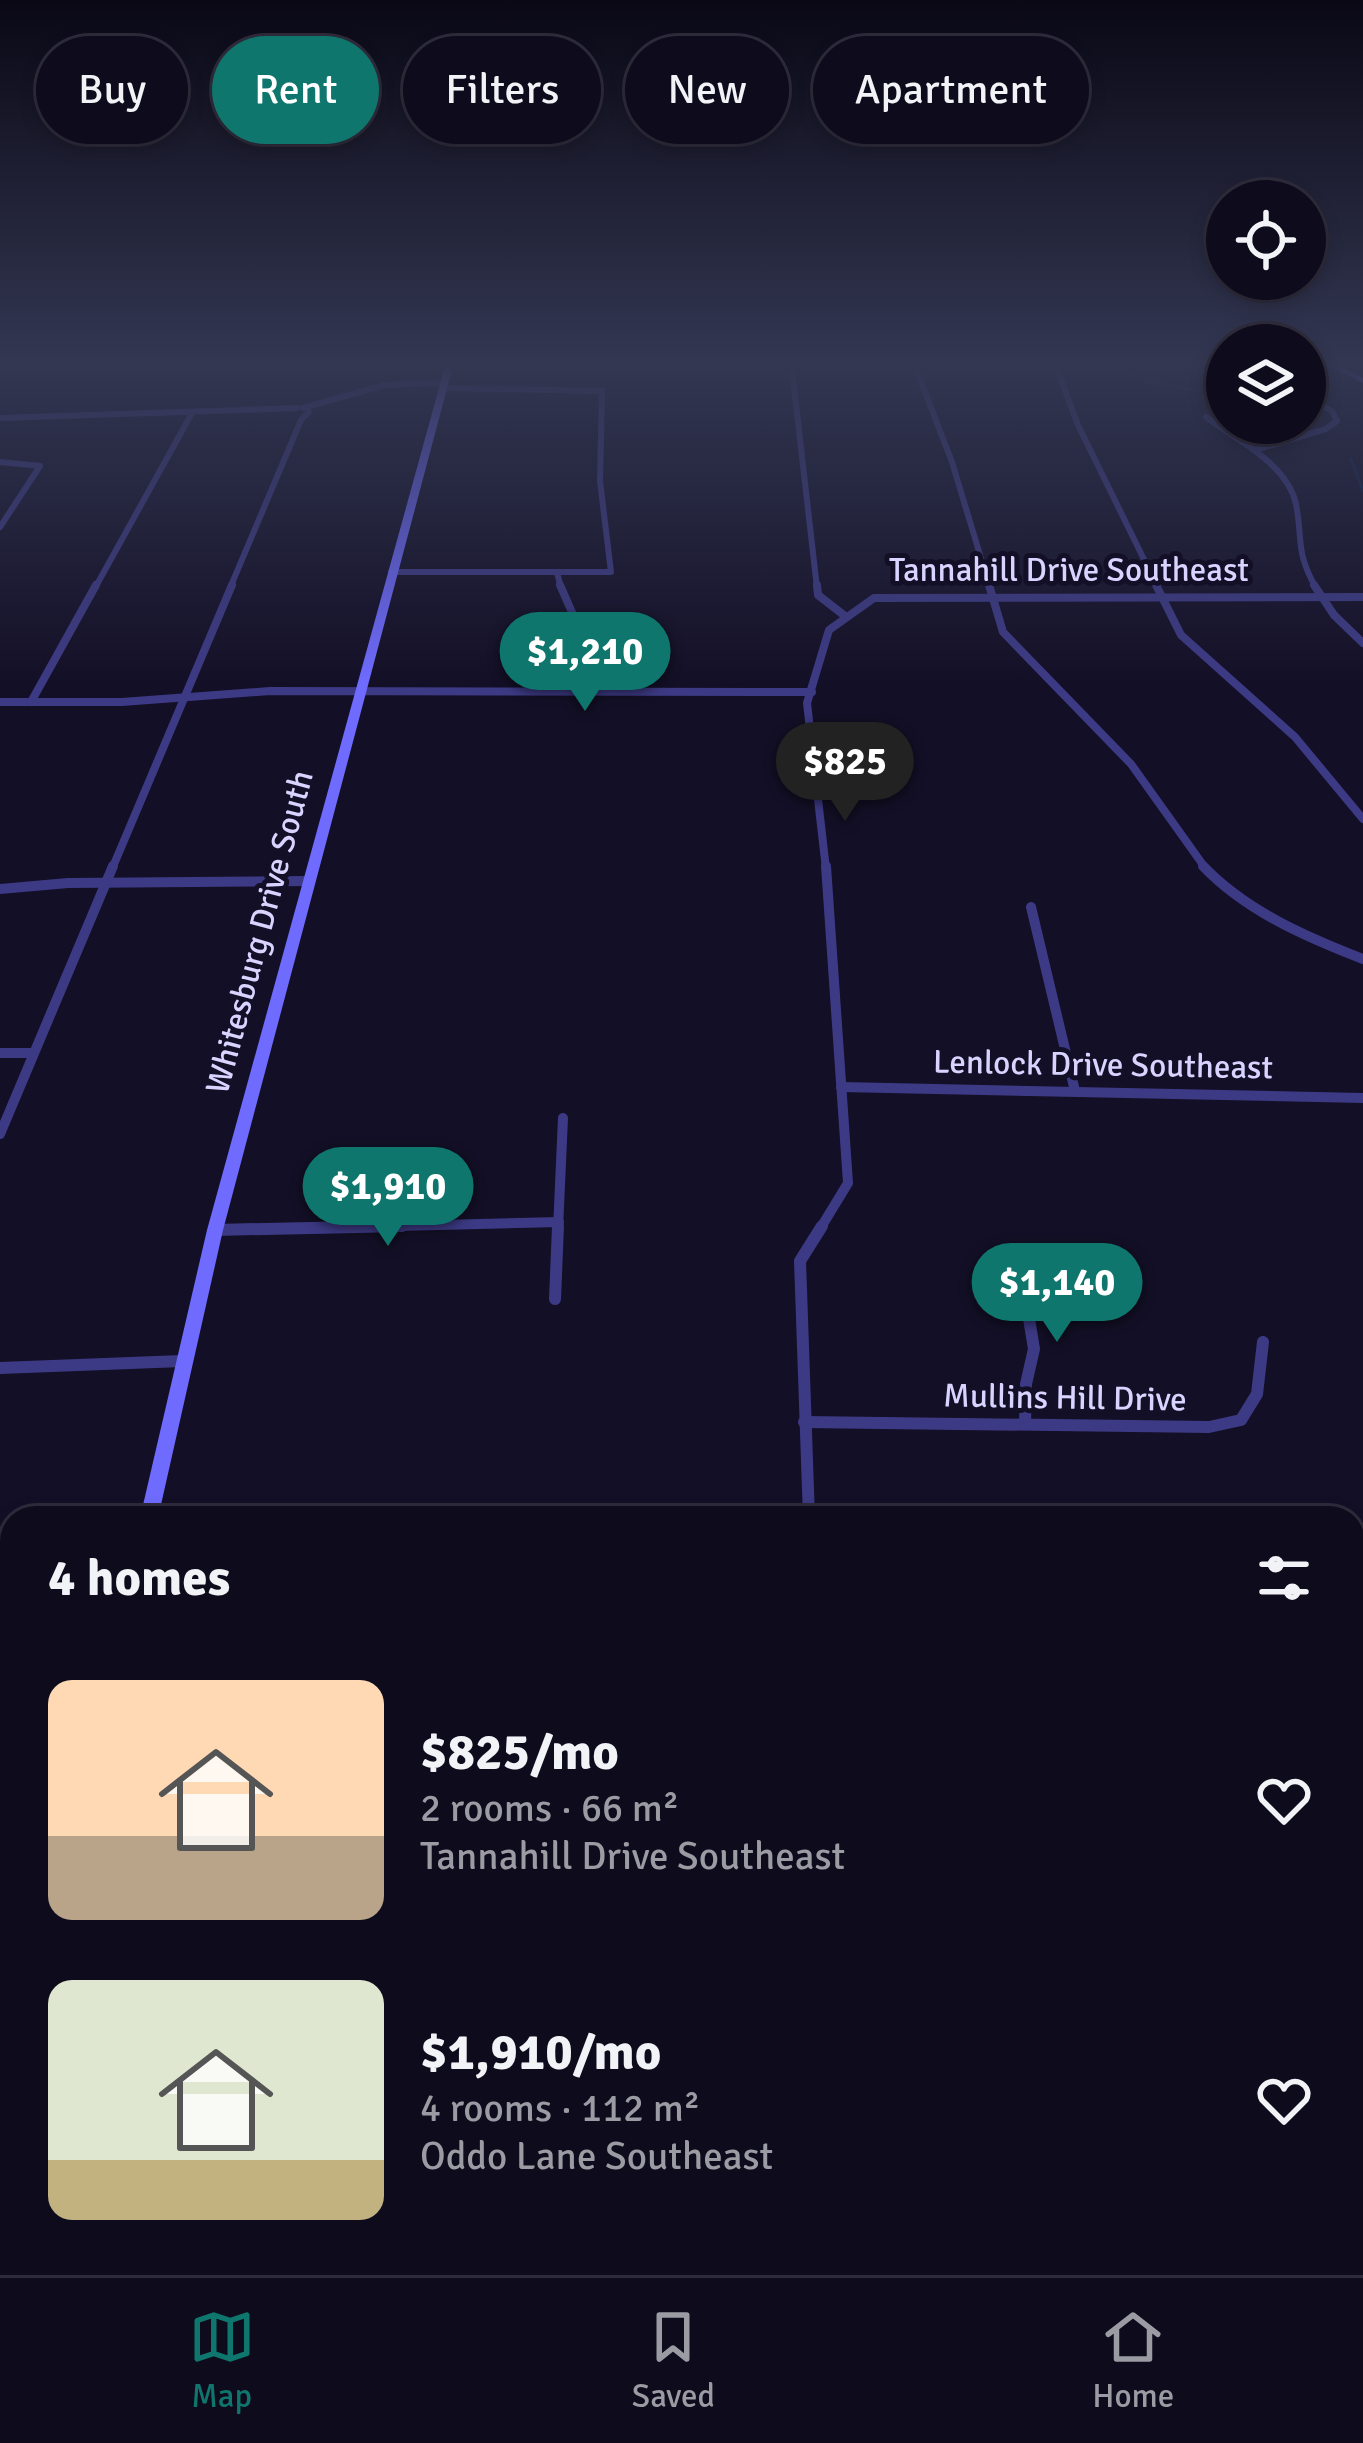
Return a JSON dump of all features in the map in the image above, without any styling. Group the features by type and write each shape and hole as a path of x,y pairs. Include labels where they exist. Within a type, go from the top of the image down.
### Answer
{"main road":[{"name":"Whitesburg Drive South","path":"152,1506 215,1230 419,472"}],"street":[{"path":"0,527 36,472"},
{"path":"31,702 159,472"},
{"path":"0,1134 276,472"},
{"path":"392,572 611,572 600,472"},
{"path":"804,472 818,595 845,616 829,630 807,703 823,826 848,1183 800,1261 808,1506"},
{"path":"955,472 1004,632 1131,764 1193,856 1224,888 1307,937 1363,959"},
{"path":"1102,472 1193,650 1295,737 1363,819"},
{"path":"1274,472 1294,495 1300,516 1298,551 1348,633 1363,644"},
{"path":"557,572 565,604 578,626"},
{"name":"Tannahill Drive Southeast","path":"845,616 874,598 1363,596"},
{"path":"0,702 359,691 812,692"},
{"path":"0,889 308,881"},
{"path":"1031,907 1075,1090"},
{"path":"0,1053 33,1053"},
{"name":"Lenlock Drive Southeast","path":"841,1087 1363,1098"},
{"path":"555,1299 563,1118"},
{"path":"215,1230 560,1222"},
{"path":"1021,1270 1034,1349 1026,1384 1025,1424"},
{"name":"Mullins Hill Drive","path":"804,1422 1209,1427 1241,1420 1257,1394 1262,1342"},
{"path":"0,1368 182,1361"}],"waterway":[{"path":"1356,472 1363,491"}]}
